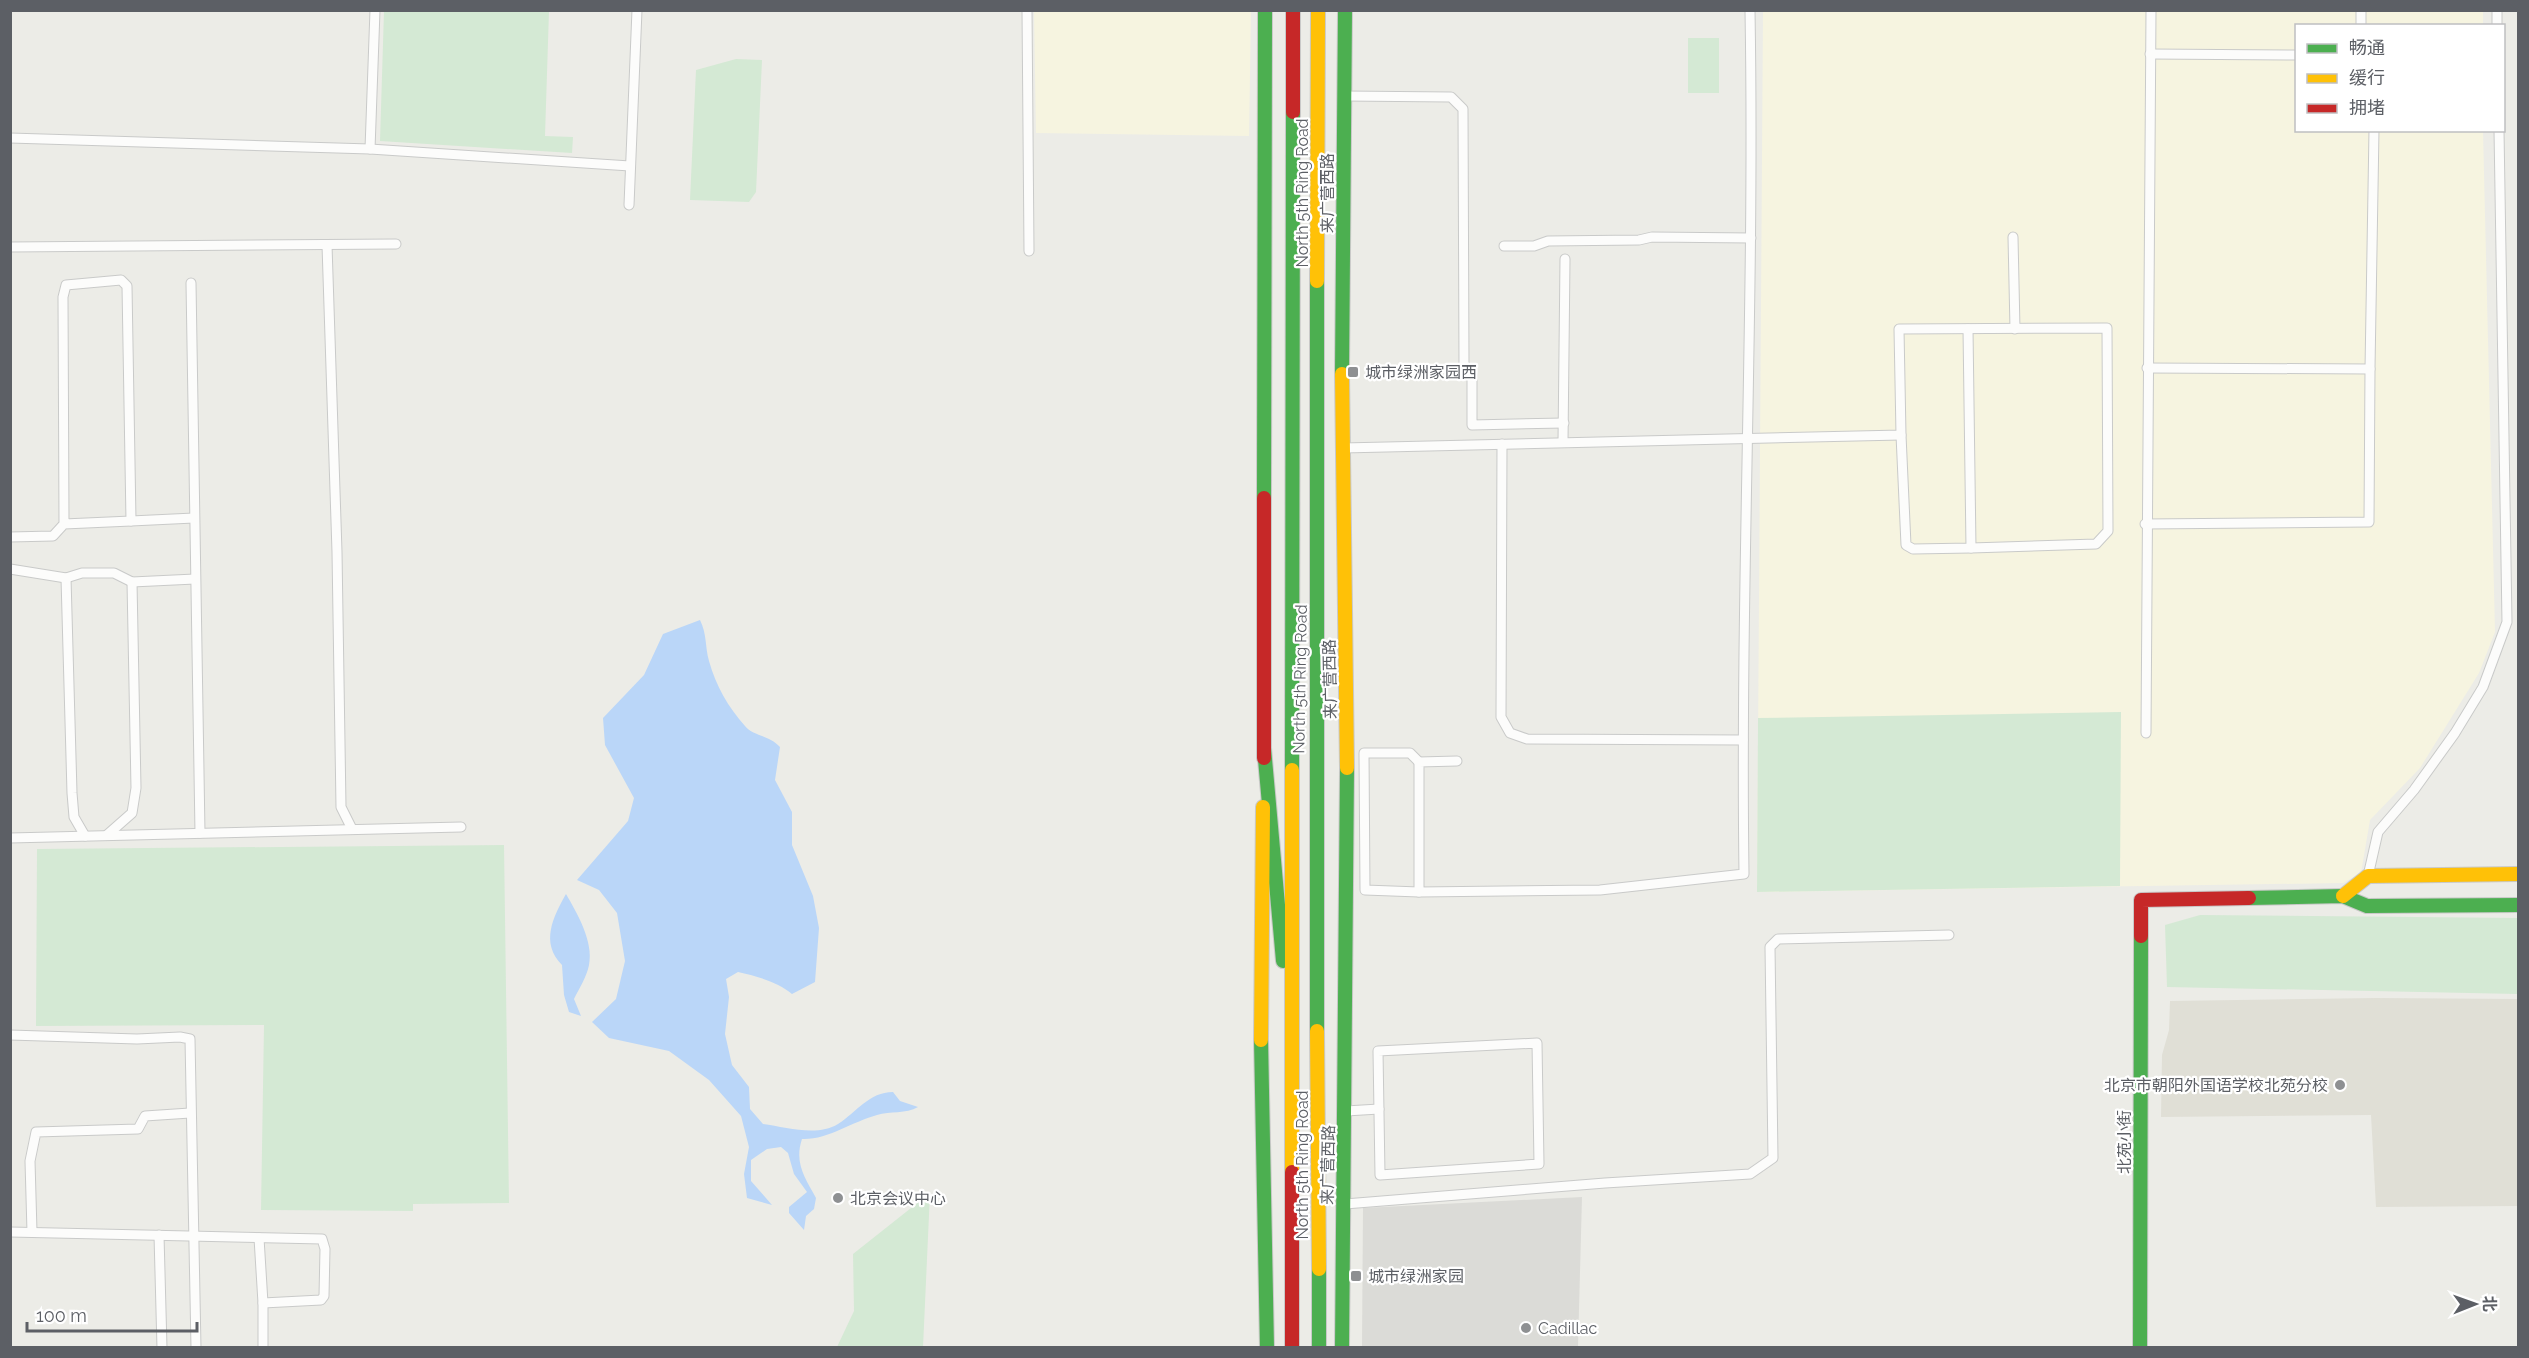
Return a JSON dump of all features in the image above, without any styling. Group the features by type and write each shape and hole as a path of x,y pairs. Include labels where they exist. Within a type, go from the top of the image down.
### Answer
{"main road":[{"path":"1265,10 1264,748 1260,994 1267,1347"},
{"name":"North 5th Ring Road","path":"1292,1347 1293,10"},
{"name":"North 5th Ring Road","path":"1318,10 1316,780 1319,1347"},
{"name":"来广营西路","path":"1342,1347 1348,813 1343,448 1345,10"},
{"path":"1264,748 1276,899 1292,1043"},
{"path":"2518,874 2368,876 2343,896 2367,906 2518,905"},
{"name":"北苑小街","path":"2140,1347 2141,900 2343,896"}],"street":[{"path":"370,149 375,10"},
{"path":"629,205 637,10"},
{"path":"1027,10 1029,251"},
{"path":"1419,891 1419,762 1410,753 1364,753 1365,890 1419,891 1600,890 1744,874 1743,740 1751,238 1750,10"},
{"path":"2146,733 2145,524 2151,10"},
{"path":"2150,54 2295,55"},
{"path":"1344,96 1451,97 1463,109 1464,364 1472,375 1472,445"},
{"path":"2145,524 2369,522 2374,132"},
{"path":"2368,876 2378,832 2414,790 2455,734 2483,687 2507,622 2511,515 2507,498 2499,132"},
{"path":"10,138 370,149 630,166"},
{"path":"1504,246 1534,246 1548,241 1639,240 1652,237 1751,238"},
{"path":"2013,237 2014,329"},
{"path":"10,246 396,244"},
{"path":"327,245 337,552 341,807 352,829"},
{"path":"1563,442 1565,259"},
{"path":"64,524 66,285 121,280 127,286 131,521"},
{"path":"192,283 200,833"},
{"path":"2107,328 2108,531 2096,544 1913,549 1906,545 1899,329 2014,329 2107,328"},
{"path":"1968,329 1971,548"},
{"path":"2147,368 2370,369"},
{"path":"1472,425 1564,423"},
{"path":"1343,448 1901,435"},
{"path":"1502,444 1501,717 1509,733 1527,739 1743,740"},
{"path":"2507,498 2518,498"},
{"path":"10,537 52,536 64,524 194,518"},
{"path":"10,569 66,578 82,573 114,573 132,582 195,579"},
{"path":"66,578 72,793 74,817 85,836"},
{"path":"107,835 132,813 136,788 132,582"},
{"path":"1419,762 1457,762"},
{"path":"1348,813 1365,813"},
{"path":"10,838 461,827"},
{"path":"1345,1204 1605,1182 1750,1174 1773,1158 1770,947 1779,939 1949,935"},
{"path":"10,1035 137,1039 180,1036 190,1039 196,1347"},
{"path":"1537,1043 1539,1164 1380,1175 1378,1109 1378,1052 1537,1043"},
{"path":"1346,1111 1378,1109"},
{"path":"32,1232 30,1161 36,1132 138,1129 145,1116 190,1113"},
{"path":"10,1232 322,1239 325,1249 324,1296 321,1300 263,1303"},
{"path":"159,1235 162,1347"},
{"path":"259,1238 263,1347"}],"shaded area":[{"path":"1034,11 1251,11 1249,136 1036,133"},
{"path":"1763,11 2483,11 2483,24 2295,24 2295,132 2483,132 2495,632 2479,673 2420,768 2370,820 2361,873 2343,883 1757,892"},
{"name":"北京市朝阳外国语学校北苑分校","path":"2376,998 2518,999 2518,1206 2376,1207 2371,1115 2161,1117 2162,1055 2169,1030 2170,1001"},
{"path":"1582,1197 1578,1347 1362,1347 1363,1208"}],"green space":[{"path":"384,11 549,11 545,136 573,137 572,153 380,141"},
{"path":"1688,38 1719,38 1719,93 1688,93"},
{"path":"736,59 762,60 756,192 749,202 690,200 696,70"},
{"path":"2121,712 2120,886 1757,892 1758,718"},
{"path":"504,845 509,1203 413,1204 413,1211 261,1210 264,1025 36,1026 37,849"},
{"path":"2200,915 2518,918 2518,994 2167,987 2165,925"},
{"path":"930,1193 923,1347 837,1347 854,1311 853,1254"}],"water":[{"path":"700,620 712,670 728,704 748,729 780,747 775,780 792,812 792,845 813,896 819,928 815,982 792,994 774,983 738,972 726,979 729,997 725,1034 732,1065 749,1087 750,1109 763,1124 811,1131 830,1128 838,1124 870,1099 885,1093 893,1092 900,1101 918,1107 908,1111 877,1115 821,1137 802,1139 800,1163 816,1198 814,1209 806,1216 804,1230 789,1213 789,1207 807,1192 794,1174 788,1153 781,1147 767,1149 751,1160 751,1181 772,1205 747,1198 744,1174 749,1147 741,1116 709,1080 669,1051 609,1038 592,1022 616,999 625,961 617,913 599,890 577,880 628,821 634,798 605,745 603,718 644,675 663,634"},
{"path":"566,894 587,937 589,947 588,969 574,999 581,1016 569,1012 564,995 562,965 555,957 550,939 553,921"}],"traffic: fast":[{"path":"1264,498 1265,10"},
{"path":"1342,374 1345,10"},
{"path":"1292,770 1293,112"},
{"path":"1317,281 1317,1031"},
{"path":"1264,748 1283,961"},
{"path":"1342,1348 1347,768"},
{"path":"2249,898 2343,896 2367,906 2518,905"},
{"path":"2140,1348 2141,936"},
{"path":"1261,1040 1267,1348"},
{"path":"1319,1269 1319,1348"}],"traffic: slow":[{"path":"1317,281 1318,10"},
{"path":"1342,374 1347,768"},
{"path":"1292,770 1292,1172"},
{"path":"1261,1040 1263,807"},
{"path":"2343,896 2368,876 2518,874"},
{"path":"1317,1031 1319,1269"}],"traffic: jam":[{"path":"1293,10 1293,112"},
{"path":"1264,498 1264,758"},
{"path":"2141,936 2141,900 2249,898"},
{"path":"1292,1172 1292,1348"}],"place":[{"name":"城市绿洲家园西","path":"1353,372"},
{"name":"北京市朝阳外国语学校北苑分校","path":"2340,1085"},
{"name":"北京会议中心","path":"838,1198"},
{"name":"城市绿洲家园","path":"1356,1276"},
{"name":"Cadillac","path":"1526,1328"}]}
